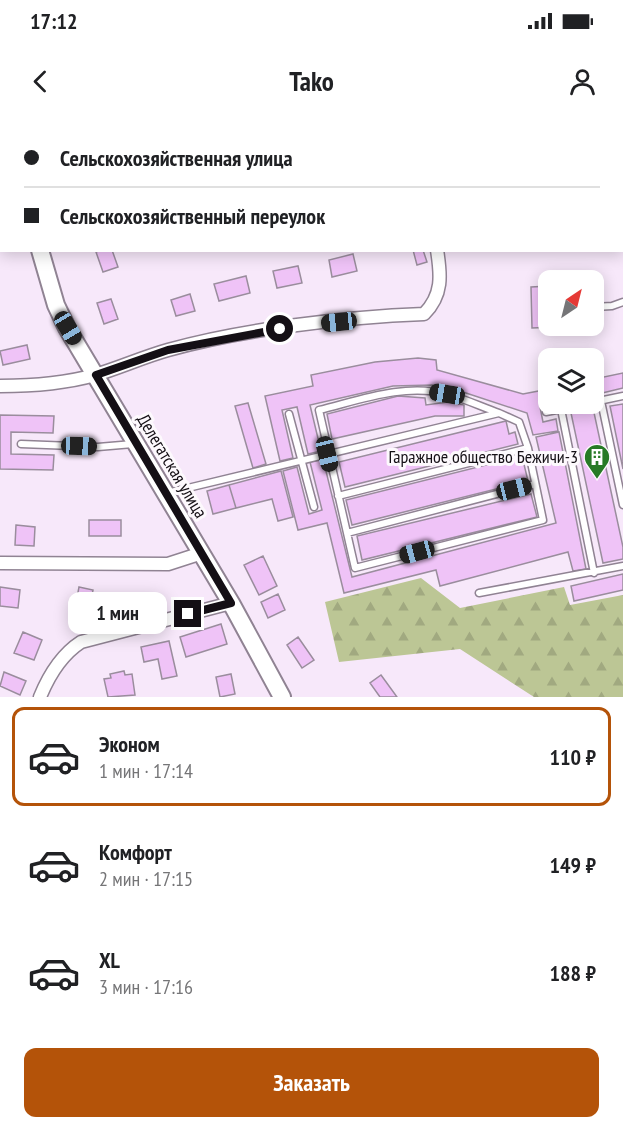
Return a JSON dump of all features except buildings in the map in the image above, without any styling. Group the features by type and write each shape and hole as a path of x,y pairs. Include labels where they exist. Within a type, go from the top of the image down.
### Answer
{"street":[{"name":"Делегатская улица","path":"41,252 56,305 231,603 282,697"},
{"path":"0,386 34,386 96,375 168,350 265,332 424,314 435,303 440,288 437,252"},
{"path":"0,563 168,564 202,553"},
{"path":"40,697 59,661 68,650 81,642 231,603"}],"lane":[{"path":"604,306 623,302"},
{"path":"394,391 447,394 500,413 519,422 528,448 543,520 355,568 327,454 319,410 394,391"},
{"path":"604,400 623,396"},
{"path":"166,494 500,413"},
{"path":"289,414 314,507"},
{"path":"562,414 594,573"},
{"path":"601,414 623,505"},
{"path":"21,444 98,447 136,444"},
{"path":"338,496 528,448"},
{"path":"347,532 535,484"},
{"path":"479,593 623,567"}],"green space":[{"path":"421,578 460,608 564,587 570,605 623,595 623,697 534,697 460,649 339,662 325,602"}],"place":[{"name":"Гаражное общество Бежичи-3","path":"597,480"}],"route":[{"path":"188,614 231,603 96,375 168,350 280,329"}]}
